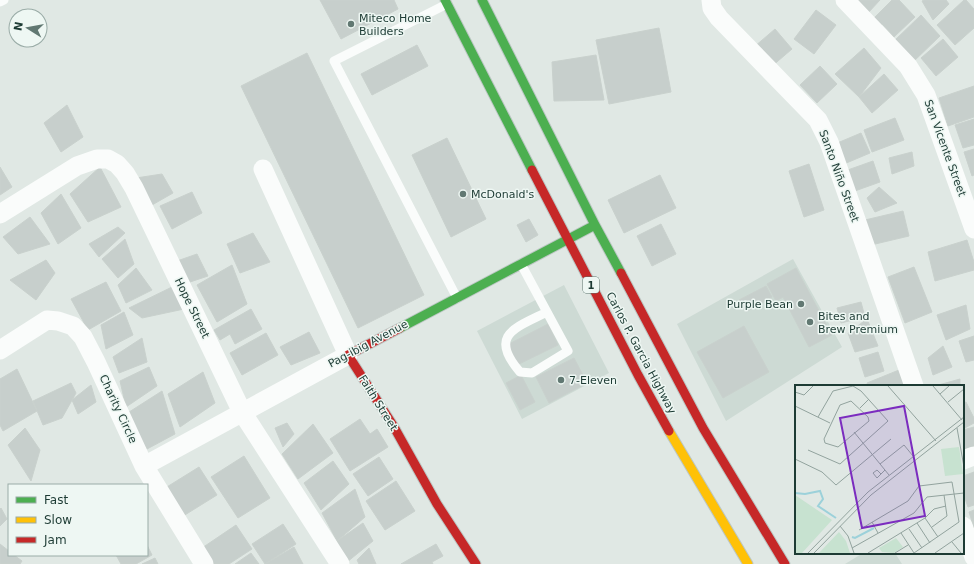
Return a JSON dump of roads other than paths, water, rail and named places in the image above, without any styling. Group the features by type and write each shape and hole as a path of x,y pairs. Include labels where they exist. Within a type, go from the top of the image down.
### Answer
{"main road":[{"name":"Carlos P. Garcia Highway","path":"446,2 455,14 568,240 638,375 680,444 748,564"},
{"name":"Carlos P. Garcia Highway","path":"480,2 699,430 785,564"},
{"name":"Pag-ibig Avenue","path":"348,355 595,225"},
{"name":"Faith Street","path":"348,355 394,427 437,504 476,564"}],"street":[{"name":"Santo Niño Street","path":"711,0 712,8 719,18 818,120 829,142 914,385"},
{"name":"San Vicente Street","path":"845,0 908,66 926,95 974,229"},
{"name":"Hope Street","path":"0,214 77,166 97,159 108,159 117,164 125,173 134,188 242,412 340,564"},
{"name":"Faith Street","path":"263,169 348,355"},
{"name":"Charity Circle","path":"0,350 47,320 58,321 73,326 83,337 96,362 144,466 204,564"},
{"name":"Pag-ibig Avenue","path":"144,466 348,355"},
{"path":"964,460 974,456"},
{"path":"964,529 974,557"}],"lane":[{"path":"0,2 4,0"},
{"path":"446,2 334,61 457,298"},
{"path":"520,264 547,312 568,350 532,373 520,372 510,361 506,349 506,338 512,330 547,312"}],"place":[{"name":"Miteco Home Builders","path":"351,24"},
{"name":"McDonald's","path":"463,194"},
{"name":"Purple Bean","path":"801,304"},
{"name":"Bites and Brew Premium","path":"810,322"},
{"name":"7-Eleven","path":"561,380"}]}
